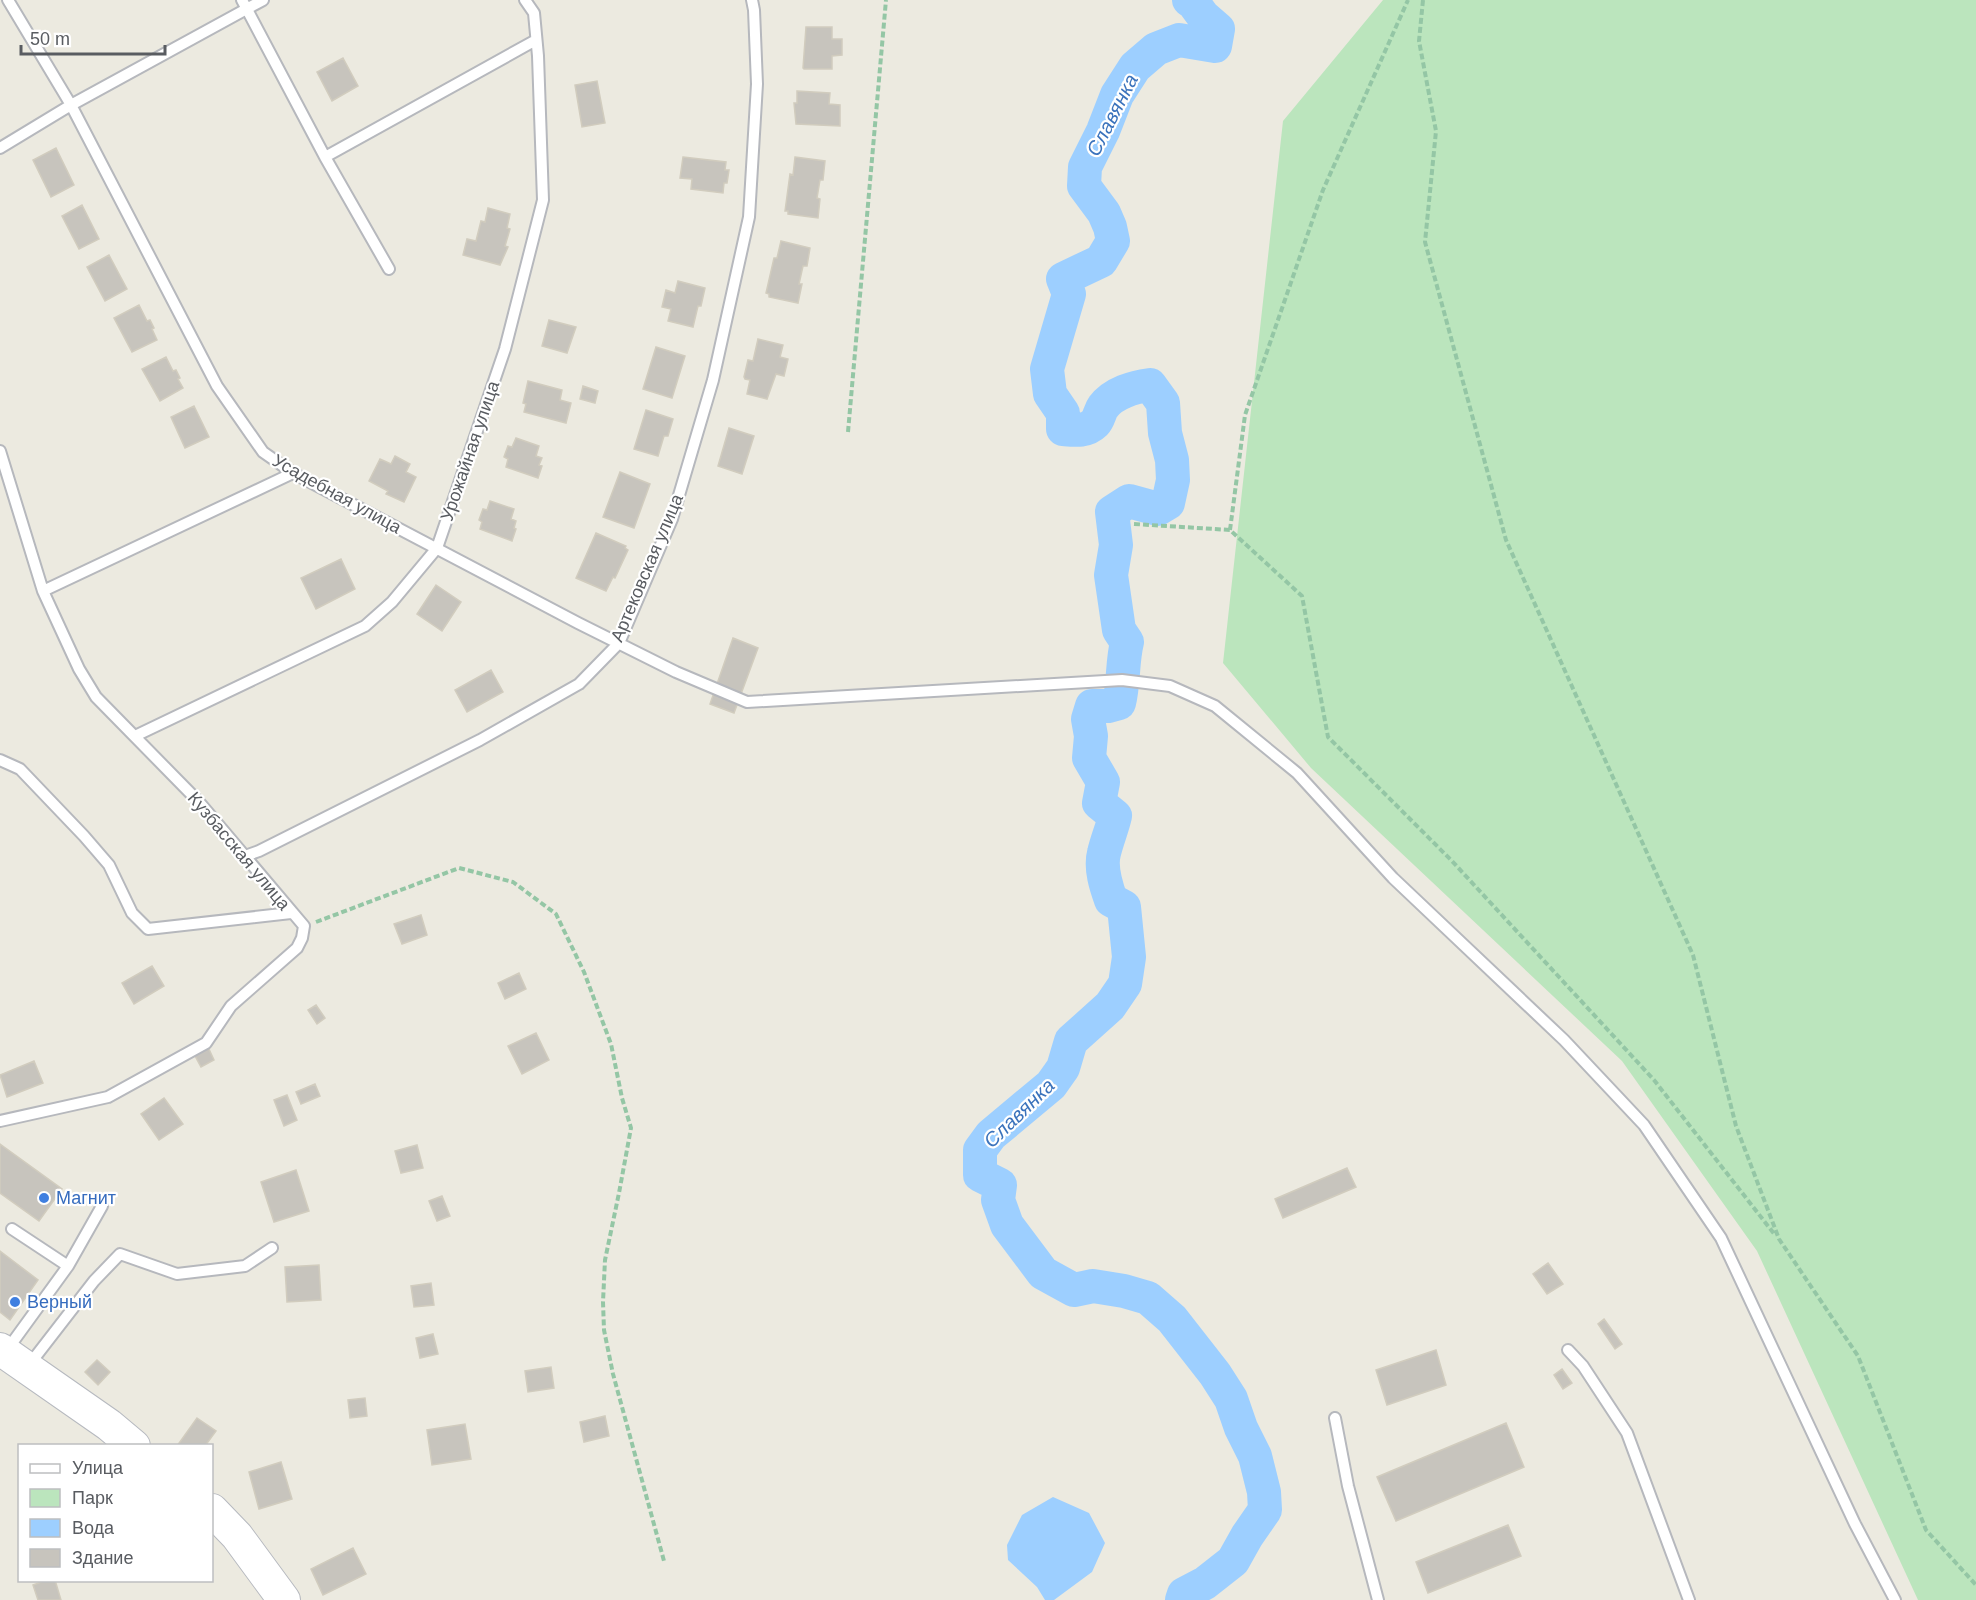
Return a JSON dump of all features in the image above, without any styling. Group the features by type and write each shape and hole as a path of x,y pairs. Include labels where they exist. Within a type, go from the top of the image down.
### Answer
{"main road":[{"path":"11,1356 109,1425 132,1444"},
{"path":"213,1511 237,1536 284,1600"}],"lane":[{"name":"Усадебная улица","path":"8,0 71,105 217,386 263,452 293,473 676,672 747,702 1122,680 1170,686 1215,706 1297,773 1393,878 1564,1040 1644,1125 1721,1238 1855,1524 1895,1600"},
{"path":"0,148 244,5 263,0"},
{"name":"Урожайная улица","path":"135,736 365,626 392,602 437,548 505,349 543,200 538,56 534,13 525,0"},
{"name":"Артековская улица","path":"245,856 490,735 579,684 619,643 672,519 713,380 749,217 757,84 752,0"},
{"path":"244,5 325,157 389,269"},
{"path":"325,157 536,40"},
{"name":"Кузбасская улица","path":"0,451 43,591 78,669 96,697 199,802 304,926 297,948 231,1006 206,1042 108,1096 0,1121"},
{"path":"43,591 293,473"},
{"path":"0,760 20,769 84,836 109,865 132,913 148,930 291,912"},
{"path":"11,1356 56,1280 68,1266 102,1206"},
{"path":"12,1229 68,1266"},
{"path":"11,1356 94,1281 120,1254 177,1274 245,1266 273,1248"},
{"path":"1568,1350 1582,1366 1627,1433 1689,1600"},
{"path":"1335,1418 1348,1486 1378,1600"}],"path":[{"path":"848,432 885,0"},
{"path":"1230,530 1245,415 1323,190 1408,0"},
{"path":"1423,0 1419,41 1436,131 1425,242 1506,540 1693,955 1736,1126 1779,1239"},
{"path":"1134,524 1230,530 1302,596 1328,737 1452,861 1654,1080 1779,1239 1858,1356 1926,1530 1976,1585"},
{"path":"304,926 459,868 513,882 556,914 584,972 611,1044 630,1128 604,1260 604,1330 613,1374 664,1561"}],"green space":[{"path":"1383,0 1976,0 1976,1600 1918,1600 1757,1251 1622,1061 1311,768 1223,663 1283,121"}],"water":[{"path":"1053,1497 1089,1513 1105,1543 1092,1572 1054,1600 1045,1600 1037,1587 1008,1560 1007,1545 1022,1515"}],"building":[{"path":"806,27 832,27 832,39 842,39 842,55 832,56 832,69 803,68"},
{"path":"343,58 358,86 332,101 317,72"},
{"path":"597,81 605,123 582,127 575,85"},
{"path":"797,91 830,93 829,104 840,105 840,126 796,124 794,103 797,103"},
{"path":"56,148 74,185 51,197 33,160"},
{"path":"683,157 726,162 725,170 729,170 723,193 691,189 692,179 680,178"},
{"path":"795,157 825,161 823,180 820,180 817,198 820,199 818,218 788,214 788,211 785,211 790,174 793,175"},
{"path":"82,205 99,239 79,249 62,216"},
{"path":"488,208 510,214 507,228 510,229 505,246 508,247 500,265 463,255 467,239 476,241 481,221 485,222"},
{"path":"781,241 810,248 807,266 803,266 799,284 802,284 798,303 769,297 766,293 774,258 777,258"},
{"path":"109,255 127,289 105,301 87,267"},
{"path":"678,281 705,288 693,327 668,321 671,309 662,307 666,290 675,293"},
{"path":"139,305 147,321 150,320 157,340 132,352 114,318"},
{"path":"549,320 576,327 567,353 542,346"},
{"path":"758,339 783,345 780,357 788,359 784,376 776,374 767,399 747,394 750,380 744,377 748,360 753,361"},
{"path":"656,347 685,356 672,398 643,389"},
{"path":"166,357 173,371 176,370 183,388 160,401 142,369"},
{"path":"528,381 562,390 560,400 571,403 566,423 524,412 526,404 523,403"},
{"path":"583,386 598,391 595,403 580,399"},
{"path":"194,406 209,437 185,448 171,417"},
{"path":"646,410 673,419 668,436 664,436 658,456 634,449"},
{"path":"729,428 754,436 742,474 718,466"},
{"path":"516,438 539,446 536,456 542,458 539,465 542,466 538,478 506,467 508,459 504,457 508,446 512,447"},
{"path":"395,456 410,464 406,472 416,477 404,502 386,494 388,491 369,481 380,459 391,464"},
{"path":"620,472 650,484 634,528 603,517"},
{"path":"490,501 514,509 511,519 516,521 514,528 516,529 512,541 480,529 482,522 479,520 483,509 487,510"},
{"path":"596,533 626,546 628,550 606,591 576,578"},
{"path":"341,559 355,589 316,609 301,578"},
{"path":"436,585 461,602 442,631 417,614"},
{"path":"733,638 758,648 734,713 710,704"},
{"path":"491,670 503,692 467,712 455,690"},
{"path":"421,915 427,935 402,944 394,924"},
{"path":"152,966 164,986 134,1004 122,983"},
{"path":"519,973 526,989 505,999 498,983"},
{"path":"316,1005 325,1018 317,1024 308,1010"},
{"path":"536,1033 549,1060 522,1074 508,1046"},
{"path":"208,1047 214,1060 201,1067 194,1054"},
{"path":"34,1061 43,1083 7,1097 0,1075"},
{"path":"315,1084 320,1096 301,1104 296,1092"},
{"path":"287,1095 297,1120 284,1126 274,1100"},
{"path":"164,1098 183,1124 159,1140 141,1114"},
{"path":"0,1144 62,1189 39,1221 0,1193"},
{"path":"417,1145 423,1168 401,1173 395,1151"},
{"path":"1347,1168 1356,1187 1283,1218 1275,1199"},
{"path":"296,1170 309,1211 274,1222 261,1182"},
{"path":"442,1196 450,1216 437,1221 429,1201"},
{"path":"0,1251 38,1280 10,1320 0,1312"},
{"path":"1548,1263 1563,1284 1547,1294 1533,1274"},
{"path":"319,1265 321,1300 287,1302 285,1267"},
{"path":"431,1283 434,1305 414,1307 411,1286"},
{"path":"1604,1319 1622,1344 1615,1349 1598,1324"},
{"path":"433,1334 438,1354 420,1358 416,1338"},
{"path":"1436,1350 1446,1385 1387,1405 1376,1370"},
{"path":"97,1360 110,1372 98,1385 85,1372"},
{"path":"551,1367 554,1388 528,1392 525,1371"},
{"path":"1562,1369 1572,1383 1563,1389 1554,1375"},
{"path":"365,1398 367,1416 350,1418 348,1400"},
{"path":"605,1416 609,1436 584,1442 580,1422"},
{"path":"197,1418 216,1431 206,1444 178,1444"},
{"path":"1506,1423 1524,1467 1396,1521 1377,1477"},
{"path":"465,1424 471,1459 432,1465 427,1430"},
{"path":"281,1462 292,1499 259,1509 249,1472"},
{"path":"1508,1525 1521,1556 1428,1593 1416,1562"},
{"path":"353,1548 366,1574 323,1595 311,1569"},
{"path":"41,1582 56,1582 61,1600 38,1600 33,1585"}],"waterway":[{"name":"Славянка","path":"1182,1600 1184,1594 1205,1583 1233,1561 1265,1510 1264,1492 1255,1456 1241,1428 1231,1399 1215,1374 1172,1319 1148,1298 1093,1286 1074,1290 1043,1273 1007,1225 998,1200 1000,1185 980,1175 980,1150 991,1135 1051,1085 1063,1068 1071,1041 1110,1006 1125,984 1129,957 1124,907 1111,900 1103,871 1104,853 1115,816 1099,803 1103,782 1089,758 1091,736 1088,719 1092,706 1119,703 1122,688 1127,642 1119,630 1111,575 1116,545 1112,512 1129,501 1158,509 1168,503 1173,480 1172,460 1165,433 1163,403 1150,385 1131,389 1112,398 1103,407 1095,423 1088,428 1063,429 1063,413 1050,394 1047,369 1069,294 1063,279 1101,261 1113,241 1104,213 1084,186 1085,167 1103,131 1117,95 1135,67 1156,49 1179,40 1215,46 1218,29 1189,0"}],"place":[{"name":"Магнит","path":"44,1198"},
{"name":"Верный","path":"15,1302"}]}
